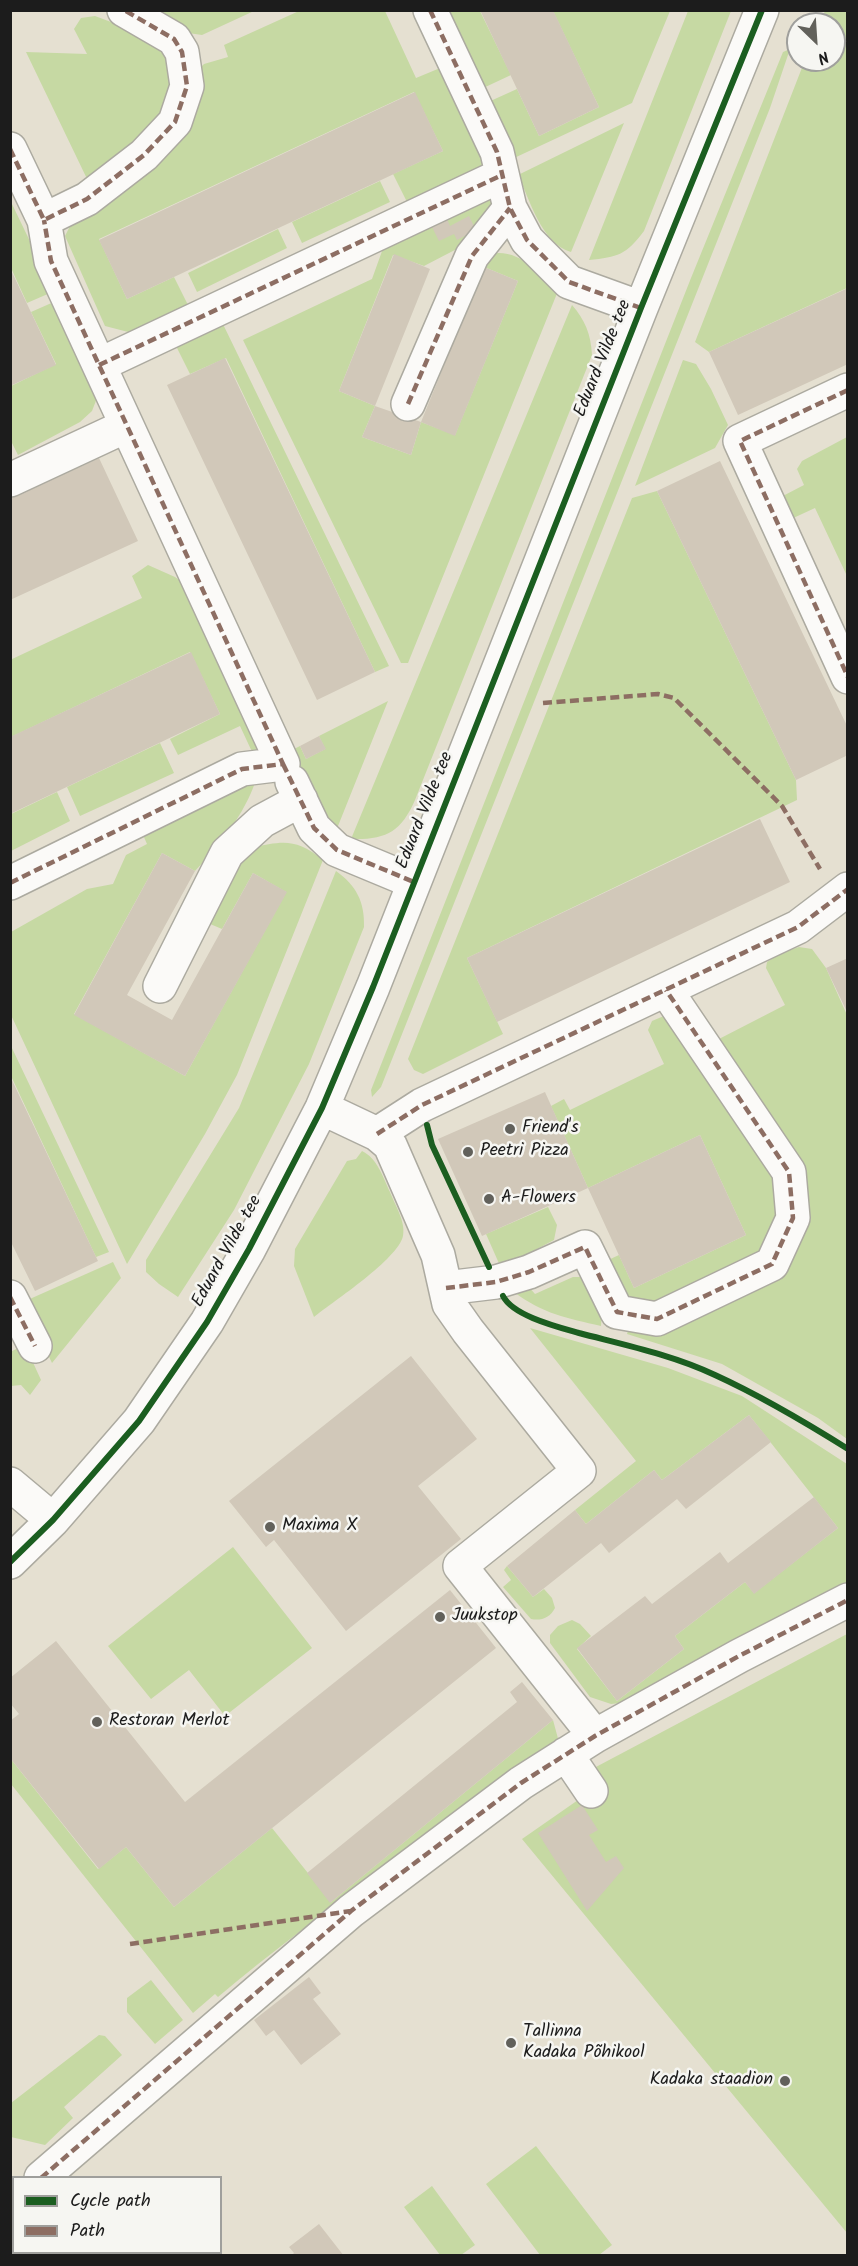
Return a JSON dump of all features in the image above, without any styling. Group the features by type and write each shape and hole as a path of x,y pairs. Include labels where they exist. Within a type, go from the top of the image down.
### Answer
{"street":[{"path":"44,220 87,199 144,155 175,122 187,86 182,52 174,39 124,10"},
{"path":"430,10 497,152 510,208 527,240 569,282 640,308"},
{"name":"Eduard Vilde tee","path":"10,1562 53,1520 139,1420 207,1322 249,1249 322,1108 374,987 640,308 762,10"},
{"path":"10,149 44,220 51,261 314,828 337,850 414,882"},
{"path":"99,365 502,175"},
{"path":"408,404 472,256 510,208"},
{"path":"848,390 740,441 848,677"},
{"path":"10,480 126,426"},
{"path":"10,883 242,769 283,764"},
{"path":"160,986 227,853 262,821 301,800"},
{"path":"377,1134 422,1105 798,927 848,889"},
{"path":"446,1288 507,1279 529,1272 585,1247 617,1312 657,1319 772,1264 793,1218 789,1173 666,990"},
{"path":"322,1108 377,1134 390,1145 438,1255 449,1304 579,1471 460,1566 595,1736"},
{"path":"10,1297 35,1346"},
{"path":"10,1484 53,1520"},
{"path":"43,2176 351,1911 521,1784 595,1736 739,1656 848,1600"},
{"path":"566,1754 591,1791"}],"green space":[{"path":"148,11 254,11 202,35 188,33"},
{"path":"299,11 385,11 416,78 445,66 486,168 409,206 393,174 443,151 414,92 99,239 127,299 174,277 190,309 136,334 105,326 65,236 70,226 196,72 204,64 228,57 224,45"},
{"path":"442,11 480,11 511,75 479,90"},
{"path":"553,11 670,11 632,103 512,159 486,103 517,89 539,136 599,107"},
{"path":"688,11 731,11 644,231 632,245 621,253 607,258 589,260"},
{"path":"847,11 847,288 709,352 695,342 800,72 846,72 846,12 825,12"},
{"path":"95,16 119,25 158,48 170,62 175,73 167,113 89,183 26,52 87,54 74,29 81,18"},
{"path":"786,51 786,61 770,108 381,1087 372,1097 371,1090 691,278 783,52"},
{"path":"624,123 571,252 552,240 544,230 518,175"},
{"path":"380,181 390,202 302,243 292,222"},
{"path":"484,193 498,196 476,239 424,266 393,255 339,391 375,406 362,437 411,455 421,422 455,435 518,281 484,267 490,254 500,253 519,258 536,270 558,291 408,663 401,663 243,340 372,279 386,240"},
{"path":"11,202 53,289 50,293 27,303 11,268"},
{"path":"278,229 287,248 197,292 188,273"},
{"path":"56,301 97,398 92,411 80,422 18,455 11,441 11,386 56,364 31,312"},
{"path":"572,305 586,328 592,355 415,800 404,820 391,832 374,838 351,839"},
{"path":"220,318 389,666 375,672 226,358 190,374 173,340"},
{"path":"683,360 696,364 728,425 715,448 635,486"},
{"path":"847,437 847,576 815,508 789,520 779,498 804,485 797,469 802,461"},
{"path":"657,491 796,780 797,800 467,958 503,1034 423,1074 414,1070 408,1059 632,498"},
{"path":"148,565 175,577 190,588 261,748 254,756 240,726 178,755 170,739 220,714 190,652 11,737 10,660 142,598 132,576"},
{"path":"388,701 336,831 319,806 290,751 300,746 306,759 325,749 319,736"},
{"path":"160,743 174,773 80,816 67,787"},
{"path":"256,780 245,805 230,829 195,871 162,853 74,1014 185,1076 286,892 253,873 222,929 203,921 250,848 289,843 305,848 323,860 237,1075 205,1134 127,1264 11,1015 11,932 87,889 113,884 126,855 147,844 140,828"},
{"path":"57,792 70,821 11,851 11,814"},
{"path":"336,871 349,882 358,895 363,910 364,927 309,1064 234,1210 178,1297 146,1272 146,1260 239,1108"},
{"path":"799,947 812,949 826,968 847,1015 847,1439 818,1418 722,1364 627,1334 629,1328 779,1272 803,1180 717,1040 785,1005 766,968 767,962 781,953"},
{"path":"671,1013 773,1171 782,1193 770,1249 653,1310 624,1299 606,1261 619,1255 634,1288 746,1235 700,1135 588,1188 551,1106 564,1099 570,1110 664,1064 648,1030 652,1021"},
{"path":"11,1046 109,1252 96,1257 11,1076"},
{"path":"362,1151 372,1158 382,1174 402,1219 403,1236 399,1245 378,1268 314,1317 294,1266 295,1249 347,1161 356,1159"},
{"path":"548,1207 557,1225 554,1240 501,1268 486,1234"},
{"path":"113,1262 121,1278 52,1363 23,1302"},
{"path":"573,1277 582,1277 602,1311 601,1326 566,1318 545,1310 514,1292 528,1286 535,1294"},
{"path":"530,1328 668,1368 742,1396 847,1464 847,1583 787,1612 631,1702 611,1704 590,1697 550,1643 550,1635 558,1626 572,1620 580,1624 591,1636 577,1649 617,1701 684,1649 675,1636 745,1582 754,1593 838,1528 749,1415 662,1480 654,1470 586,1524 575,1510 636,1461"},
{"path":"25,1345 41,1380 30,1395 21,1385 11,1386 10,1352"},
{"path":"233,1547 312,1648 225,1716 189,1670 151,1699 108,1646"},
{"path":"507,1566 533,1597 544,1589 552,1598 555,1608 551,1614 538,1620 531,1619 503,1587 511,1580 504,1570"},
{"name":"Kadaka staadion","path":"847,1634 847,2233 522,1839 591,1791 594,1768"},
{"path":"553,1720 560,1746 386,1867 218,1997 215,1994 193,2013 11,1784 10,1758 98,1869 126,1847 174,1907 272,1828 331,1902"},
{"path":"151,1980 183,2020 155,2044 127,2012 127,1998"},
{"path":"99,2035 105,2036 122,2055 64,2107 73,2118 45,2145 11,2137 11,2103"},
{"path":"536,2146 612,2245 599,2255 540,2255 486,2184"},
{"path":"432,2186 475,2245 461,2255 440,2255 404,2207"}],"building":[{"path":"480,10 553,10 599,107 539,136"},
{"path":"415,92 443,151 127,299 99,240"},
{"path":"469,216 476,230 457,240 454,234 439,241 432,227 447,219 450,226"},
{"path":"394,254 430,269 375,406 339,391"},
{"path":"484,267 518,281 455,436 421,422"},
{"path":"10,268 56,365 10,386"},
{"path":"848,288 848,364 738,415 709,352"},
{"path":"225,358 375,672 317,700 167,385"},
{"path":"375,406 421,422 411,455 362,437"},
{"path":"99,458 138,541 10,600 10,499"},
{"path":"720,461 848,728 848,755 796,780 657,491"},
{"path":"191,652 220,714 10,814 10,737"},
{"path":"319,736 326,749 306,759 300,746"},
{"path":"760,819 790,882 497,1022 467,958"},
{"path":"162,853 195,871 127,995 172,1020 253,873 287,892 185,1076 74,1015"},
{"path":"848,958 848,1014 826,968"},
{"path":"10,1076 98,1261 35,1291 10,1240"},
{"path":"545,1092 588,1188 482,1236 438,1139"},
{"path":"700,1135 746,1235 634,1288 588,1188"},
{"path":"411,1356 477,1439 418,1486 461,1539 346,1631 274,1540 266,1547 229,1501"},
{"path":"749,1415 771,1442 686,1509 677,1499 609,1553 601,1543 533,1597 507,1566 575,1510 586,1524 654,1470 662,1480"},
{"path":"814,1497 838,1528 754,1594 745,1582 675,1636 684,1649 617,1701 577,1648 645,1596 652,1604 720,1552 728,1563"},
{"path":"450,1590 496,1648 174,1907 126,1847 99,1869 10,1758 10,1721 19,1714 10,1703 10,1678 56,1641 185,1802"},
{"path":"522,1682 553,1720 330,1903 307,1873 517,1702 510,1692"},
{"path":"582,1805 598,1830 589,1835 606,1862 616,1856 624,1868 587,1911 538,1833"},
{"path":"309,1977 321,1993 313,1999 341,2034 301,2065 274,2030 266,2036 254,2020"},
{"path":"319,2224 344,2256 291,2256 294,2253 289,2247"}],"marked path":[{"path":"10,149 44,220 87,199 144,155 175,122 187,86 182,52 174,39 124,10"},
{"path":"430,10 497,152 510,208 527,240 569,282 641,308"},
{"path":"99,365 502,175"},
{"path":"408,404 472,256 510,208"},
{"path":"10,883 242,769 283,764 51,261 44,220"},
{"path":"848,390 740,441 848,677"},
{"path":"543,703 658,694 674,698 782,806 820,869"},
{"path":"283,764 314,828 337,850 414,882"},
{"path":"377,1134 422,1105 798,927 848,889"},
{"path":"446,1288 496,1282 529,1272 585,1247 617,1312 657,1319 772,1264 793,1218 789,1172 666,990"},
{"path":"10,1297 35,1346"},
{"path":"43,2176 351,1911 521,1783 595,1736 739,1656 848,1600"},
{"path":"130,1944 351,1911"}],"cycle path":[{"path":"10,1562 53,1520 139,1421 207,1322 249,1249 322,1108 373,987 641,308 762,10"},
{"path":"427,1125 432,1145 489,1267"},
{"path":"503,1296 516,1309 537,1320 666,1356 715,1375 783,1410 848,1449"}],"place":[{"name":"Friend's","path":"510,1129"},
{"name":"Peetri Pizza","path":"468,1152"},
{"name":"A-Flowers","path":"489,1199"},
{"name":"Maxima X","path":"270,1527"},
{"name":"Juukstop","path":"440,1617"},
{"name":"Restoran Merlot","path":"97,1722"},
{"name":"Tallinna Kadaka Põhikool","path":"511,2043"},
{"name":"Kadaka staadion","path":"785,2081"}]}
